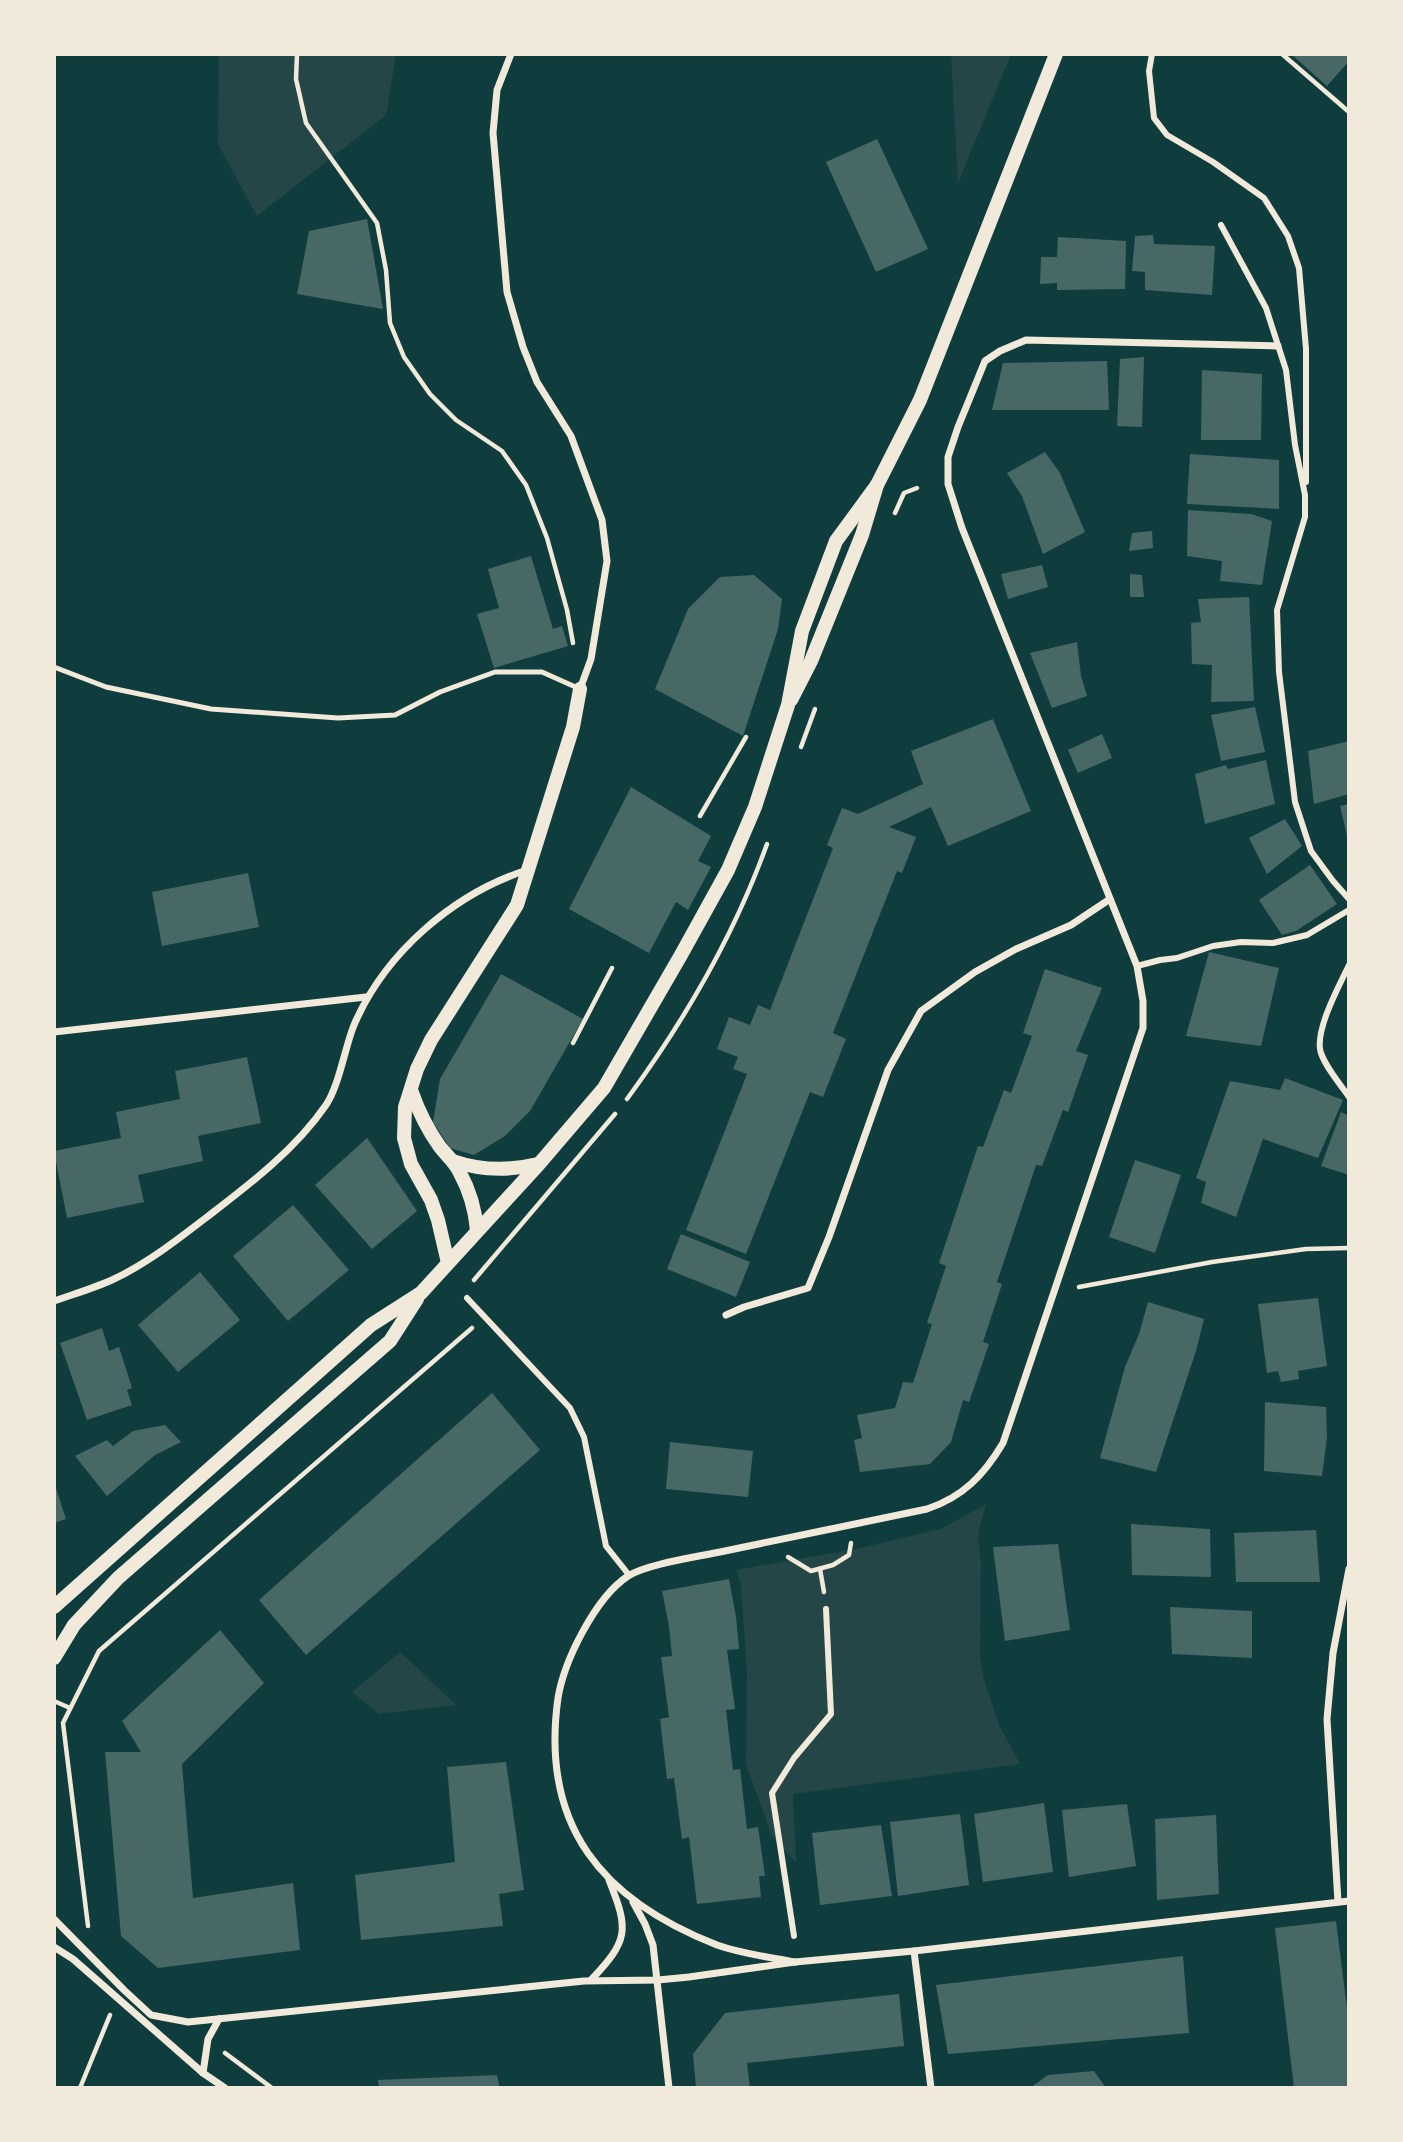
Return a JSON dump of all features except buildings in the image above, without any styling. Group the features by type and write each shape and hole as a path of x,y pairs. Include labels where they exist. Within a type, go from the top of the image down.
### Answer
{"main road":[{"path":"788,705 802,631 836,541 877,485 920,400 1056,54"},
{"path":"54,1658 74,1625 118,1578 390,1341 421,1293 539,1164 604,1088 728,870 755,807 788,705 811,661 862,535 877,485"},
{"path":"448,1263 431,1200 411,1164 404,1138 405,1107 416,1069 431,1040 517,905 573,727 580,689"},
{"path":"411,1090 421,1117 441,1149 453,1161 470,1193 477,1230"},
{"path":"453,1161 512,1170 539,1164"},
{"path":"54,1607 371,1325 421,1293"}],"street":[{"path":"511,54 497,90 493,133 506,292 537,383 571,436 602,520 607,561 591,659 580,689"},
{"path":"1153,54 1149,71 1154,118 1167,135 1213,162 1264,198 1288,236 1299,268 1306,349 1305,517 1278,610 1279,671 1299,814 1311,851 1349,899"},
{"path":"1222,225 1266,308 1286,370 1295,445 1306,495"},
{"path":"795,1962 717,1944 658,1916 608,1880 574,1832 562,1800 557,1776 555,1718 561,1679 583,1631 617,1586 629,1576 702,1555 927,1509 945,1503 968,1489 989,1466 1003,1443 1143,1028 1143,1001 1137,966 1024,687 948,484 948,457 985,361 1026,340 1278,346"},
{"path":"54,1301 114,1279 164,1250 286,1153 329,1100 349,1037 366,997 402,952 452,906 499,880 528,870"},
{"path":"726,1315 808,1287 829,1237 888,1070 921,1011 975,972 1016,949 1071,925 1110,899"},
{"path":"1137,966 1177,958 1213,946 1241,942 1272,943 1307,935 1349,910"},
{"path":"1349,965 1326,1013 1320,1049 1349,1097"},
{"path":"54,1032 366,997"},
{"path":"467,1298 570,1408 584,1437 606,1546 629,1576"},
{"path":"1338,1902 1327,1719 1333,1653 1349,1569"},
{"path":"794,1936 772,1793 793,1758 831,1714 827,1609"},
{"path":"587,1980 618,1947 624,1928 620,1908 608,1880"},
{"path":"631,1899 653,1945 669,2088"},
{"path":"54,1919 151,2015 188,2022 587,1980 658,1980 795,1962 1349,1901"},
{"path":"54,1947 73,1959 203,2073 225,2088"},
{"path":"914,1951 931,2088"},
{"path":"203,2073 208,2039 219,2019"}],"lane":[{"path":"54,667 106,687 211,709 338,718 395,715 440,692 495,672 542,672 580,689"}],"path":[{"path":"297,54 296,79 306,124 377,223 386,270 390,323 404,357 430,394 456,420 502,451 526,485 547,538 567,610 573,650"},
{"path":"1282,54 1348,109"},
{"path":"700,816 746,737"},
{"path":"720,776 728,780"},
{"path":"573,1043 612,968"},
{"path":"1079,1287 1212,1262 1306,1249 1349,1248"},
{"path":"96,1935 88,1926 63,1723 99,1651 485,1317"},
{"path":"784,1553 811,1571 833,1565 849,1555 852,1542"},
{"path":"54,1701 70,1708"},
{"path":"80,2088 117,1999"},
{"path":"223,2051 272,2088"}],"shaded area":[{"path":"219,54 396,54 386,115 257,216 218,144"},
{"path":"951,54 1011,54 958,183"},
{"path":"986,1504 978,1535 981,1562 980,1658 999,1725 1020,1764 793,1794 796,1862 772,1837 746,1764 747,1671 741,1587 736,1570 861,1548 941,1529"},
{"path":"400,1652 456,1705 379,1714 352,1692"}]}
